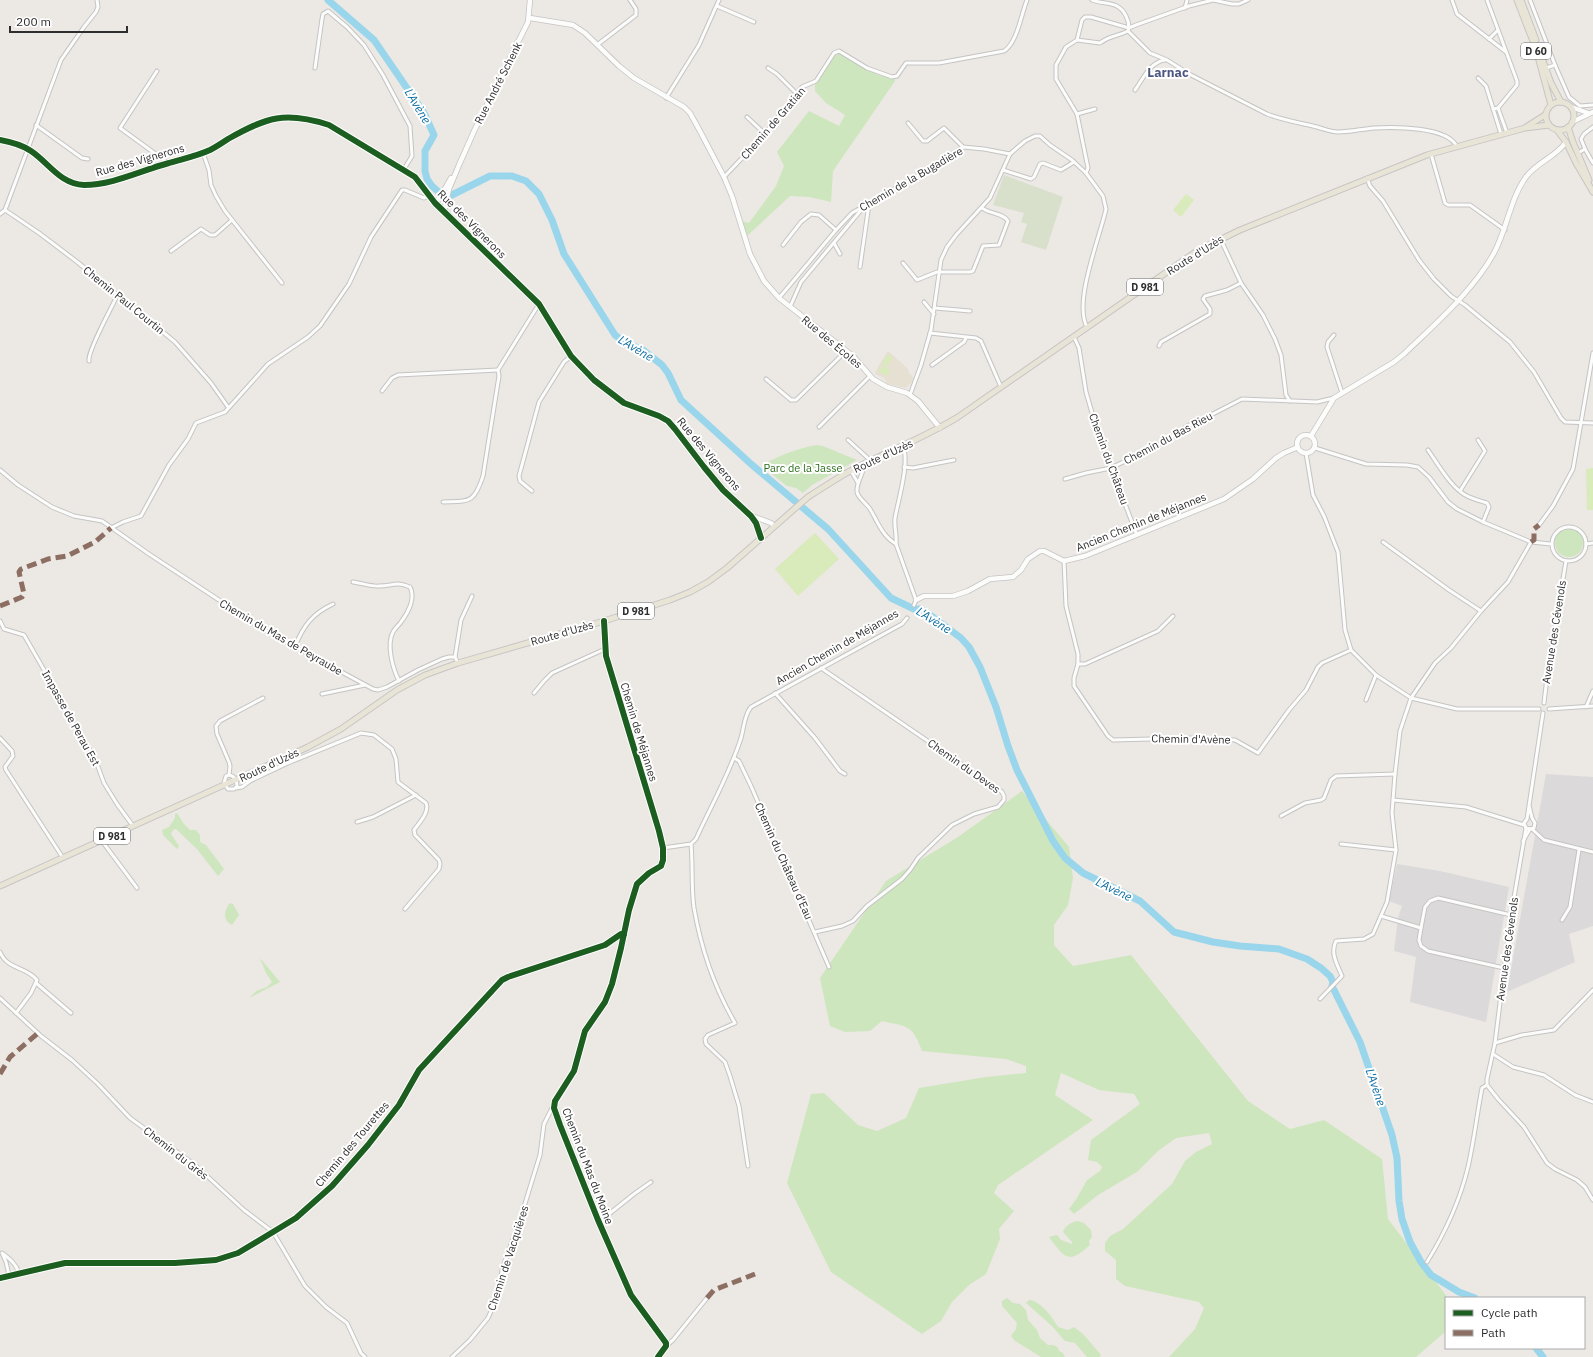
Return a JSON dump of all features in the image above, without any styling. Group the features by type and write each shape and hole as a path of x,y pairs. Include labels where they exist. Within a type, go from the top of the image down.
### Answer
{"main road":[{"name":"D 60","path":"1516,0 1536,49 1551,105"},
{"name":"D 60","path":"1521,0 1551,83 1561,102"},
{"path":"1558,130 1565,129 1570,124 1574,114 1571,107 1561,102 1551,105 1546,111 1545,115 1549,125 1558,130 1566,142 1593,192"},
{"name":"Route d'Uzès","path":"1525,128 1545,115"},
{"path":"1570,124 1578,153 1593,188"},
{"name":"Route d'Uzès","path":"0,886 308,747 341,729 411,682 458,663 604,621 690,592 715,577 808,497 864,464 903,447 940,428 1197,251 1220,238 1367,178 1431,154 1525,128 1549,125"}],"street":[{"path":"0,214 5,210 61,60 96,12 98,7 97,0"},
{"name":"Rue André Schenk","path":"435,203 448,188 530,18 530,0"},
{"path":"597,45 636,15 636,9 630,0"},
{"path":"666,98 699,45 719,0"},
{"name":"Chemin de Gratian","path":"724,177 765,134 796,93 802,87 816,81 834,53 839,51 867,68 892,77 896,76 906,63 939,63 1004,52 1012,45 1027,0"},
{"path":"1092,0 1114,4 1120,7 1125,14 1128,30"},
{"path":"1185,8 1187,0"},
{"path":"1086,173 1088,168 1077,114 1056,80 1056,65 1066,47 1077,40 1100,43 1108,37 1123,34 1128,30 1185,8 1212,0 1239,4 1248,0"},
{"path":"1452,0 1457,14 1507,53"},
{"path":"1487,0 1517,81 1517,84 1498,108 1493,109"},
{"path":"1530,0 1554,64 1569,97 1580,106 1593,105"},
{"path":"717,6 754,22"},
{"path":"316,68 322,19 324,14 328,11 347,27 364,45 383,75 410,126 412,156 404,169"},
{"path":"1077,40 1082,20 1085,17 1091,17 1128,30 1150,53 1167,60 1191,75 1267,114 1280,119 1337,132 1377,128 1413,128 1438,133 1450,138 1455,142 1457,147"},
{"name":"Rue des Écoles","path":"530,18 573,25 585,33 619,66 634,78 666,98 684,107 690,113 724,177 732,196 750,254 764,281 779,298 858,361 870,376 882,385 910,395 918,401 940,428"},
{"path":"1489,39 1498,30"},
{"path":"1135,90 1152,66 1160,61 1167,60"},
{"path":"1546,68 1554,64"},
{"path":"768,68 777,74 796,93"},
{"path":"157,71 120,128 168,163"},
{"path":"1478,78 1484,83 1504,134"},
{"path":"1571,107 1591,112"},
{"path":"1498,108 1504,134"},
{"path":"1077,114 1095,109"},
{"path":"1570,124 1591,112"},
{"name":"Rue des Vignerons","path":"0,140 15,143 28,149 60,176 76,184 92,184 118,179 203,153 257,124 282,117 316,121 329,125 415,177 435,203 539,304 571,356 594,380 614,397 631,406 659,416 668,421 723,490 751,516 756,523 761,538"},
{"path":"748,117 765,134"},
{"path":"908,123 923,141 927,141 944,128 963,147"},
{"path":"36,125 82,158 88,159"},
{"path":"1593,127 1584,134 1581,139 1585,150 1593,163"},
{"path":"910,395 921,365 930,333 941,260 947,247 990,198 1010,154 1025,141 1036,136 1040,136 1074,162 1086,173 1103,196 1106,209 1087,281 1083,318 1087,327"},
{"path":"1310,436 1334,398 1394,362 1404,354 1458,300 1488,264 1502,238 1516,196 1526,176 1542,161 1557,152 1566,142"},
{"name":"Chemin de la Bugadière","path":"779,298 852,213 963,147 1010,154"},
{"path":"1578,153 1585,150"},
{"path":"1557,152 1565,151 1572,154"},
{"path":"203,153 209,170 211,185 219,201 232,220 282,283"},
{"path":"1431,154 1445,203 1448,205 1470,205 1505,230"},
{"path":"1003,170 1031,179 1034,177 1040,164 1043,163 1061,170 1074,162"},
{"path":"1367,178 1370,186 1383,201 1419,260 1434,279 1451,296 1510,342 1534,372 1561,418 1565,422 1593,423"},
{"name":"Rue André Schenk","path":"444,212 448,188"},
{"path":"111,528 141,516 169,465 188,439 196,423 225,412 268,364 308,337 320,326 346,289 371,237 402,190 424,198 429,196"},
{"path":"860,267 869,204"},
{"path":"790,307 801,282 863,207"},
{"path":"903,263 917,280 939,272 970,272 975,268 983,246 996,246 1001,242 1008,221 1004,216 987,212 982,208"},
{"name":"Chemin Paul Courtin","path":"5,210 76,261 175,342 211,383 228,407"},
{"path":"783,245 801,222 811,214 819,215 836,230"},
{"path":"172,251 201,229 210,235 215,236 232,220"},
{"path":"1220,238 1242,283 1263,315 1275,339 1281,355 1286,395 1290,401"},
{"path":"834,243 840,254"},
{"path":"1159,346 1161,342 1210,314 1210,309 1203,300 1205,296 1227,290 1242,283"},
{"path":"89,361 88,357 92,347 117,296"},
{"path":"924,302 934,314"},
{"path":"442,502 465,501 473,498 480,486 499,376 498,370 539,304"},
{"path":"934,308 970,311"},
{"path":"930,333 976,338 981,341 1001,387"},
{"path":"1334,335 1328,342 1327,347 1342,393"},
{"name":"Chemin du Château","path":"1074,337 1079,348 1086,392 1099,437 1137,535"},
{"path":"932,365 964,342 966,338"},
{"path":"766,379 791,400 796,400 846,351"},
{"path":"1539,525 1553,506 1573,469 1593,353"},
{"path":"532,491 520,480 519,476 537,409 542,395 564,362 571,356"},
{"path":"382,391 392,378 398,376 498,370"},
{"path":"819,427 870,376"},
{"name":"Chemin du Bas Rieu","path":"1065,479 1111,468 1168,440 1187,426 1242,399 1318,402 1334,398"},
{"path":"1304,435 1310,436 1314,440 1315,448 1311,452 1301,452 1298,447 1299,438 1304,435"},
{"path":"848,440 871,461"},
{"path":"1460,491 1485,451 1478,440"},
{"path":"903,447 905,452 904,468 895,520 896,544 916,600 914,605"},
{"name":"Ancien Chemin de Méjannes","path":"1064,561 1085,556 1224,499 1253,479 1276,458 1298,447"},
{"path":"1315,448 1366,464 1407,464 1418,467 1429,477 1448,502 1457,509 1483,522 1531,542 1552,544"},
{"path":"1428,450 1448,478 1460,491 1466,495 1488,503 1489,507 1483,522"},
{"path":"1306,453 1313,495 1324,516 1338,552 1345,630 1351,650 1376,675 1411,698 1457,709 1539,709"},
{"path":"904,468 913,468 954,460"},
{"path":"864,464 864,471 858,483 858,494 870,510 876,523 891,541 896,544"},
{"name":"Chemin du Mas de Peyraube","path":"0,470 25,490 52,507 74,516 102,521 211,597 266,631 295,646 302,652 373,689 378,690 387,687 442,659 455,657"},
{"path":"851,471 858,483"},
{"name":"Rue des Vignerons","path":"751,516 771,523 774,526"},
{"path":"1574,527 1583,534 1586,544 1584,552 1578,559 1566,561 1556,555 1552,544 1555,534 1563,528 1574,527"},
{"path":"1383,542 1449,590 1482,611"},
{"path":"1320,999 1342,976 1334,958 1333,946 1336,941 1364,939 1373,934 1387,902 1396,850 1392,813 1400,731 1411,698 1435,663 1451,648 1508,582 1531,542"},
{"path":"1586,544 1593,543"},
{"path":"916,600 924,596 953,596 968,591 990,579 1013,577 1021,570 1028,559 1040,552 1044,551 1064,561"},
{"name":"Chemin d'Avène","path":"1064,561 1066,606 1076,648 1078,664 1074,678 1074,686 1112,740 1190,738 1235,740 1258,754 1289,710 1306,690 1318,667 1322,663 1351,650"},
{"name":"Avenue des Cévenols","path":"1544,703 1548,669 1566,561"},
{"path":"354,582 378,587 396,583 410,587 412,591 411,605 405,617 393,632 391,641 393,669 399,681"},
{"path":"458,663 455,657 461,620 472,596"},
{"path":"295,646 310,619 319,610 333,604"},
{"path":"1078,664 1085,664 1158,631 1173,616"},
{"name":"Ancien Chemin de Méjannes","path":"692,844 696,839 734,758 748,709 902,624 908,618"},
{"name":"Impasse de Perau Est","path":"0,621 4,629 24,635 69,717 94,756 104,783 117,804 134,826"},
{"name":"Chemin de Méjannes","path":"604,621 605,649 663,848"},
{"path":"534,693 552,673 605,649"},
{"name":"Chemin du Deves","path":"815,932 842,926 853,921 867,906 902,879 918,858 952,825 974,814 998,807 1004,796 1002,792 995,787 821,668"},
{"path":"1366,700 1376,675"},
{"path":"322,694 365,685"},
{"path":"1586,707 1593,691"},
{"path":"775,693 815,738 840,771 845,774"},
{"path":"263,698 220,721 216,726 217,734 230,766 228,775 224,780 225,785 230,790 242,787 250,781 288,763 353,735 368,733 379,738 392,749 396,759 398,782 426,803 426,811 414,830 415,835 439,860 440,864 439,869 405,909"},
{"path":"1539,709 1540,705 1544,703 1547,704 1549,709"},
{"path":"1542,713 1546,713 1549,709 1568,709 1593,706"},
{"path":"1532,818 1527,819 1542,713 1539,709"},
{"path":"0,738 12,751 13,756 5,767 6,770 63,858"},
{"name":"Chemin du Château d'Eau","path":"734,758 739,761 748,780 829,967"},
{"path":"1281,816 1305,803 1324,798 1332,780 1336,776 1395,774"},
{"path":"228,775 232,776 236,780 236,788"},
{"path":"357,822 373,817 416,795"},
{"path":"1393,800 1466,807 1532,828 1544,840 1579,850 1593,852"},
{"path":"1529,805 1532,818 1535,823 1532,828"},
{"name":"Avenue des Cévenols","path":"1427,1262 1440,1240 1454,1210 1468,1167 1482,1088 1487,1085 1495,1043 1511,915 1527,819"},
{"name":"Avenue des Cévenols","path":"1522,845 1532,828"},
{"path":"102,840 137,888"},
{"path":"663,848 692,844 692,880 696,915 712,976 721,997 735,1022 708,1035 705,1039 706,1044 725,1062 730,1076 739,1106 748,1166"},
{"path":"1341,844 1396,850"},
{"name":"Chemin du Mas du Moine","path":"663,848 663,860 661,866 649,873 638,884 629,910 612,984 605,1002 585,1031 574,1071 555,1101 554,1108 599,1222 631,1295 666,1343 666,1346"},
{"path":"1562,920 1570,907 1579,850"},
{"path":"1504,968 1428,951 1422,946 1419,940 1426,908 1430,902 1438,898 1511,915"},
{"path":"1380,916 1421,928"},
{"name":"Chemin des Tourettes","path":"0,1278 65,1263 175,1263 216,1260 238,1253 296,1218 332,1186 368,1145 398,1105 419,1070 502,980 508,976 606,945 621,934 624,934"},
{"path":"0,952 2,957 8,963 31,973 37,980 31,992 16,1013"},
{"path":"36,983 71,1013"},
{"path":"1495,1043 1522,1035 1554,1030 1593,990"},
{"name":"Chemin du Grès","path":"0,998 41,1036 77,1064 130,1118 195,1165 238,1205 273,1232 305,1286 326,1307 347,1323 361,1353 365,1357"},
{"path":"1493,1054 1513,1066 1544,1075 1575,1096 1593,1102"},
{"path":"1487,1085 1524,1127 1547,1163 1555,1169 1577,1180 1585,1187 1593,1200"},
{"name":"Chemin de Vacquières","path":"452,1357 470,1340 488,1318 500,1291 502,1270 540,1155 544,1124 555,1101"},
{"path":"599,1222 651,1182"},
{"path":"1,1252 17,1267 19,1273"},
{"path":"1,1252 6,1262 9,1275"},
{"path":"658,1357 707,1298"}],"shaded area":[{"path":"888,351 908,369 909,373 913,377 911,385 909,384 908,387 905,388 887,384 884,378 875,374"},
{"path":"1546,774 1593,777 1593,926 1569,934 1575,962 1507,992"},
{"path":"1397,864 1440,871 1509,887 1486,1022 1410,1002 1416,957 1394,951 1398,918 1402,906 1389,901"}],"green space":[{"path":"840,53 880,76 894,76 895,81 833,171 831,202 809,197 790,196 747,236 742,221 749,223 776,186 784,166 777,152 809,111 839,126 845,115 826,103 815,91 815,84 834,56"},
{"path":"1004,175 1063,197 1046,250 1021,242 1027,224 1021,222 1024,213 993,205"},
{"path":"1186,194 1194,200 1181,217 1173,210"},
{"path":"888,354 893,357 887,367 882,364"},
{"path":"882,366 890,370 887,376 878,371"},
{"name":"Parc de la Jasse","path":"817,445 857,460 812,485 803,493 796,488 787,486 764,468 764,464 776,458 797,450"},
{"path":"1593,468 1593,510 1587,510 1586,469"},
{"path":"1569,529 1579,533 1583,543 1579,553 1569,557 1559,553 1555,543 1559,533"},
{"path":"815,533 839,559 798,596 775,569"},
{"path":"1022,791 1069,847 1073,878 1068,905 1054,925 1054,945 1073,966 1131,955 1248,1101 1290,1129 1324,1120 1382,1159 1388,1219 1447,1297 1445,1297 1445,1332 1416,1357 1169,1357 1195,1329 1204,1308 1199,1302 1125,1286 1116,1279 1116,1260 1105,1251 1105,1243 1110,1236 1123,1229 1172,1184 1185,1161 1196,1152 1212,1144 1209,1133 1176,1138 1158,1151 1137,1172 1098,1195 1074,1214 1069,1209 1087,1180 1100,1171 1102,1167 1097,1162 1088,1160 1091,1140 1140,1104 1134,1094 1099,1090 1061,1073 1055,1095 1093,1120 998,1185 994,1193 1014,1211 999,1229 1000,1239 986,1274 969,1285 952,1302 941,1321 922,1334 831,1272 787,1183 811,1094 824,1093 858,1125 877,1131 906,1118 919,1088 986,1077 1026,1073 1026,1066 1006,1059 922,1051 912,1031 898,1024 882,1021 870,1031 845,1032 830,1026 820,978 886,881 958,837"},
{"path":"177,813 190,830 196,830 200,835 200,842 206,845 224,869 218,876 197,849 176,829 173,830 171,834 179,846 177,849 163,835 162,830 169,827 175,818 175,814"},
{"path":"230,903 233,904 239,915 232,925 225,918 226,909"},
{"path":"260,958 280,982 249,998 256,991 267,987 272,982 266,973"},
{"path":"1077,1221 1084,1223 1091,1230 1092,1237 1089,1241 1090,1245 1077,1255 1072,1257 1067,1256 1059,1250 1049,1237 1057,1235 1061,1240 1072,1244 1063,1232 1068,1225"},
{"path":"1007,1298 1013,1303 1020,1304 1026,1310 1028,1320 1037,1330 1040,1338 1048,1345 1056,1346 1065,1357 1041,1357 1015,1341 1011,1336 1016,1329 1017,1323 1002,1306 1002,1301"},
{"path":"1029,1300 1042,1306 1058,1327 1068,1330 1074,1327 1083,1334 1101,1355 1100,1357 1087,1357 1075,1343 1065,1341 1052,1326 1026,1303"}],"waterway":[{"name":"L'Avène","path":"328,0 374,40 424,113 434,135 425,151 425,171 427,179 432,186 441,194 450,196 490,176 512,176 526,181 539,194 552,220 564,254 615,335 624,342 643,350 662,365 668,373 681,400 751,464 828,529 891,598 914,609 920,609 926,612 961,638 969,647 980,667 996,707 1017,770 1053,841 1065,858 1083,873 1140,901 1174,932 1213,942 1279,949 1307,959 1330,976 1333,982 1332,986 1360,1042 1392,1135 1397,1158 1399,1201 1402,1219 1410,1242 1421,1262 1431,1275 1459,1292 1472,1297"},
{"name":"L'Avène","path":"1537,1349 1543,1357"}],"marked path":[{"path":"1531,542 1534,540 1534,529 1539,525"},
{"path":"0,606 22,597 24,594 19,572 21,569 48,559 67,556 95,542 111,528"},
{"path":"0,1074 10,1057 38,1033"},
{"path":"707,1298 714,1290 755,1274"}],"cycle path":[{"path":"0,140 28,149 61,177 76,184 84,185 106,183 200,154 254,126 277,118 300,118 329,125 415,177 435,203 539,304 571,356 594,380 624,403 659,416 668,421 723,490 751,516 756,523 761,538"},
{"path":"604,621 606,656 659,831 663,848 663,860 661,866 649,873 637,884 629,910 612,984 605,1002 585,1031 574,1071 555,1101 554,1108 598,1220 631,1295 666,1343 666,1346 658,1357"},
{"path":"0,1278 65,1263 175,1263 216,1260 238,1253 296,1218 332,1186 368,1145 399,1105 419,1070 502,980 605,945 621,934 624,934"}],"district":[{"name":"Larnac","path":"1168,72"}]}
